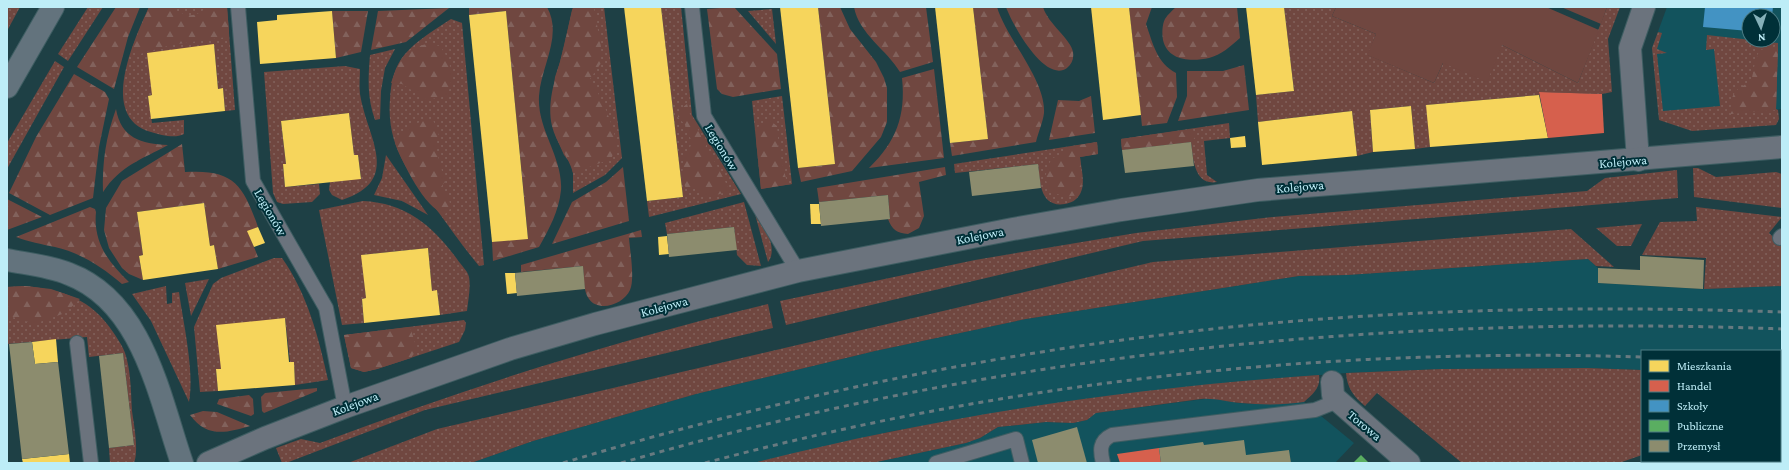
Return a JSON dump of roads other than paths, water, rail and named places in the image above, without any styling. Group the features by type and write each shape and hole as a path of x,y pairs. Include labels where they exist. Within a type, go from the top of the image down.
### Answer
{"main road":[{"path":"7,87 53,7"},
{"path":"7,260 45,266 70,274 100,292 116,307 132,328 143,349 182,463"}],"street":[{"path":"1638,160 1630,48 1644,7"},
{"name":"Kolejowa","path":"208,463 265,438 345,407 510,349 595,324 798,271 1013,229 1121,210 1258,190 1782,147"},
{"name":"Torowa","path":"1334,390 1410,463"}],"lane":[{"name":"Legionów","path":"238,7 253,181 326,308 345,407"},
{"name":"Legionów","path":"692,7 704,116 798,271"},
{"path":"77,343 91,463"},
{"path":"1103,463 1101,446 1104,438 1112,435 1315,410 1330,404 1334,390"},
{"path":"936,463 1016,439 1022,463"}],"railway":[{"path":"563,463 712,421 863,385 1015,356 1169,334 1322,319 1475,311 1629,309 1782,312"},
{"path":"621,463 763,425 906,394 1050,368 1196,349 1342,336 1488,328 1635,326 1782,329"},
{"path":"705,463 820,434 936,410 1052,391 1169,376 1287,365 1405,358 1524,355 1641,357"}]}
